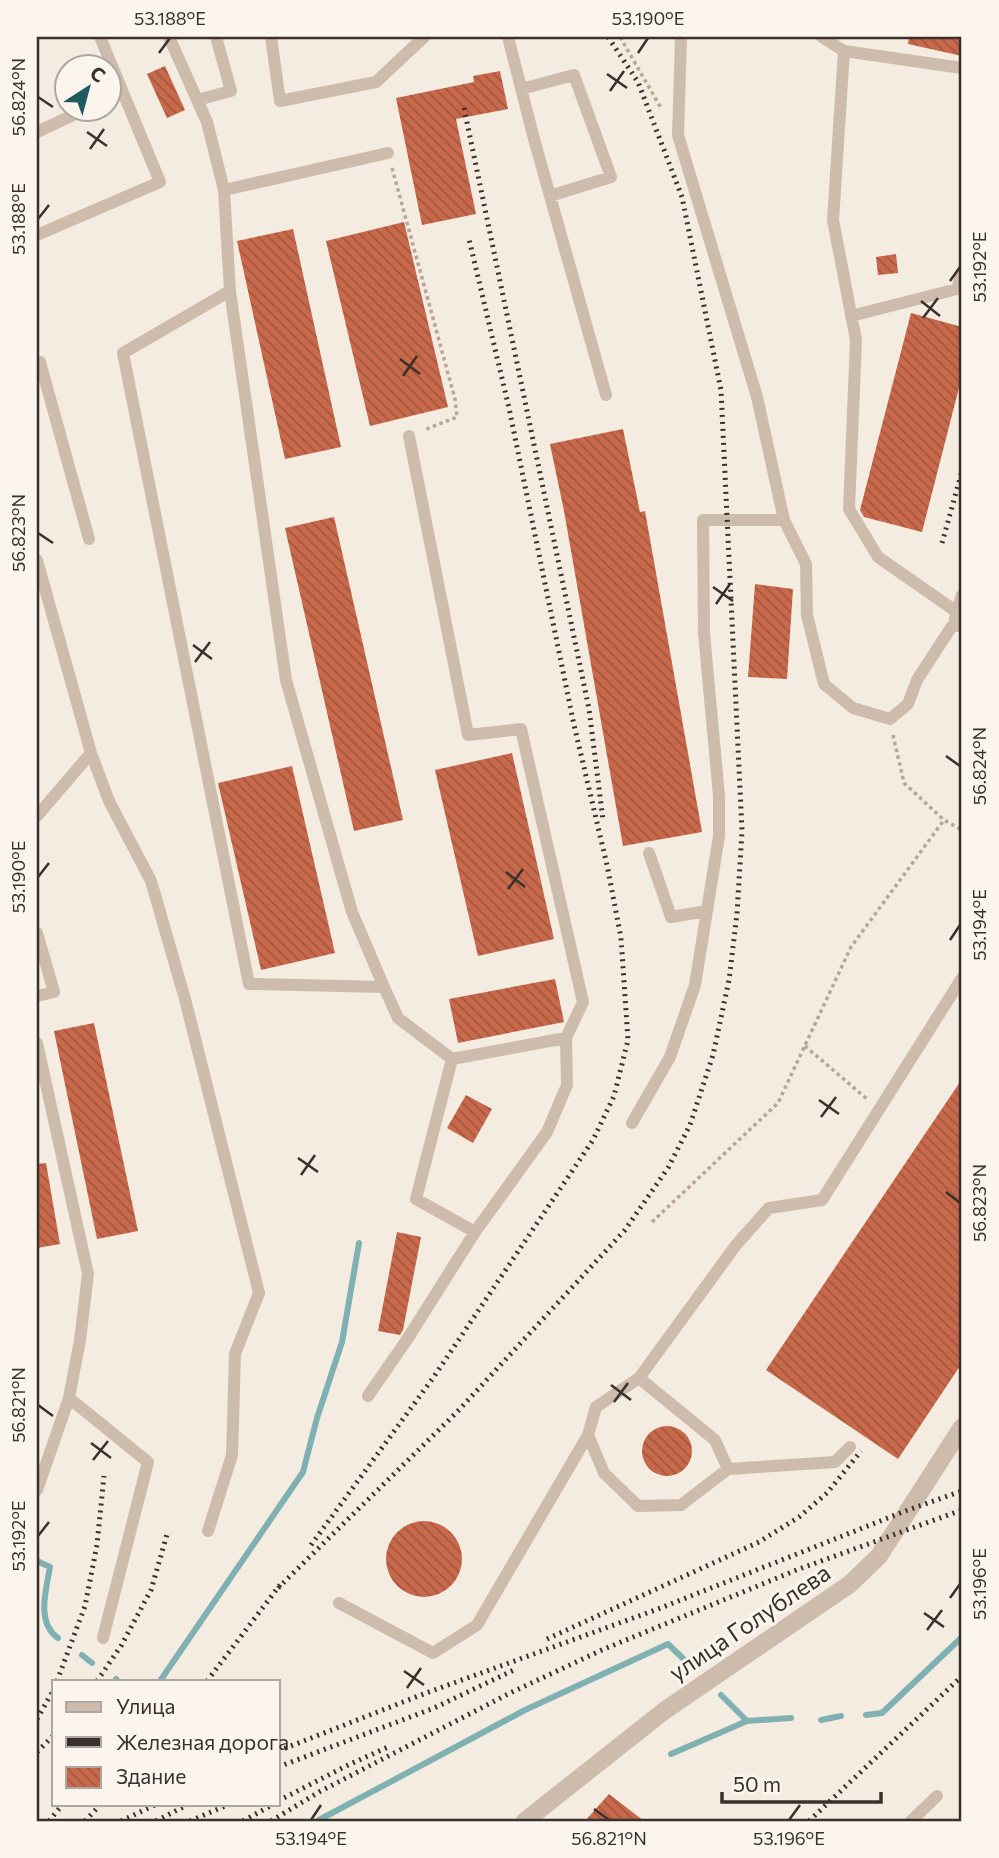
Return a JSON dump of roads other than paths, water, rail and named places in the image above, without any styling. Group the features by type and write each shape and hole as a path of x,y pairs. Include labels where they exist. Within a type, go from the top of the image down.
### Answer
{"street":[{"name":"улица Голублева","path":"525,1821 664,1711 850,1584 878,1556 962,1427"}],"lane":[{"path":"37,235 160,182 100,37"},
{"path":"170,37 207,122 225,190 230,291 286,680 352,912 398,1018 452,1059 566,1038"},
{"path":"197,100 231,91 216,37"},
{"path":"271,37 280,101 376,82 424,37"},
{"path":"508,37 606,395"},
{"path":"681,37 678,135 757,397 784,520 806,564 807,615 824,684 853,708 890,719 908,704 917,680 957,626 957,612 962,595"},
{"path":"822,37 844,51 962,68"},
{"path":"844,51 833,220 856,340 849,509 878,557 957,612"},
{"path":"521,89 574,75 611,177 550,196"},
{"path":"37,132 58,122"},
{"path":"225,190 387,152"},
{"path":"851,316 957,289 962,273"},
{"path":"230,291 123,353 248,984 384,987"},
{"path":"37,362 40,362 89,540"},
{"path":"368,1396 475,1232 547,1132 567,1085 566,1038 583,1002 521,729 468,735 408,436"},
{"path":"632,1123 670,1057 695,985 719,836 719,796 704,633 703,520 784,520"},
{"path":"37,560 91,753 109,801 151,881 185,999 259,1293 235,1354 232,1455 208,1531"},
{"path":"37,816 91,753"},
{"path":"649,853 671,917 707,911"},
{"path":"37,933 54,992 37,996"},
{"path":"339,1603 433,1653 477,1625 588,1435 596,1407 639,1378 737,1245 769,1208 822,1200 962,978"},
{"path":"37,1043 88,1274 69,1398 37,1490"},
{"path":"452,1059 416,1199 475,1232"},
{"path":"639,1378 715,1440 728,1469"},
{"path":"69,1398 148,1462 103,1638"},
{"path":"588,1435 604,1473 638,1506 681,1505 728,1469 835,1462 850,1447"},
{"path":"911,1821 937,1796"}],"waterway":[{"path":"161,1680 303,1472 317,1418 342,1342 359,1243"},
{"path":"37,1561 50,1567 45,1615 51,1632 58,1638"},
{"path":"866,1715 882,1713 962,1637"},
{"path":"317,1821 525,1710 668,1644 693,1668"},
{"path":"82,1655 92,1663"},
{"path":"721,1695 747,1721"},
{"path":"821,1720 841,1716"},
{"path":"671,1754 747,1721 791,1718"}],"railway":[{"path":"278,1588 457,1412 625,1230 668,1168 690,1125 713,1055 729,980 737,914 742,831 721,390 682,197 638,82 608,37"},
{"path":"464,108 589,709 603,820"},
{"path":"311,1545 433,1378 593,1140 614,1096 628,1040 621,938 607,865 574,725 509,408 469,239"},
{"path":"942,543 962,471"},
{"path":"547,1639 759,1542 799,1517 827,1493 861,1451"},
{"path":"57,1680 85,1606 97,1545 104,1476"},
{"path":"280,1750 426,1693 658,1609 962,1491"},
{"path":"271,1821 319,1792 510,1693 604,1649 799,1569 962,1510"},
{"path":"98,1680 121,1646 151,1590 168,1531"},
{"path":"208,1680 283,1581"},
{"path":"280,1766 434,1708 514,1670"},
{"path":"809,1821 962,1676"},
{"path":"37,1719 52,1693"},
{"path":"37,1752 52,1737"},
{"path":"280,1800 388,1747"},
{"path":"49,1821 61,1806"},
{"path":"85,1821 99,1806"},
{"path":"121,1821 153,1806"},
{"path":"156,1821 185,1806"},
{"path":"190,1821 225,1806"},
{"path":"243,1821 270,1806"}]}
